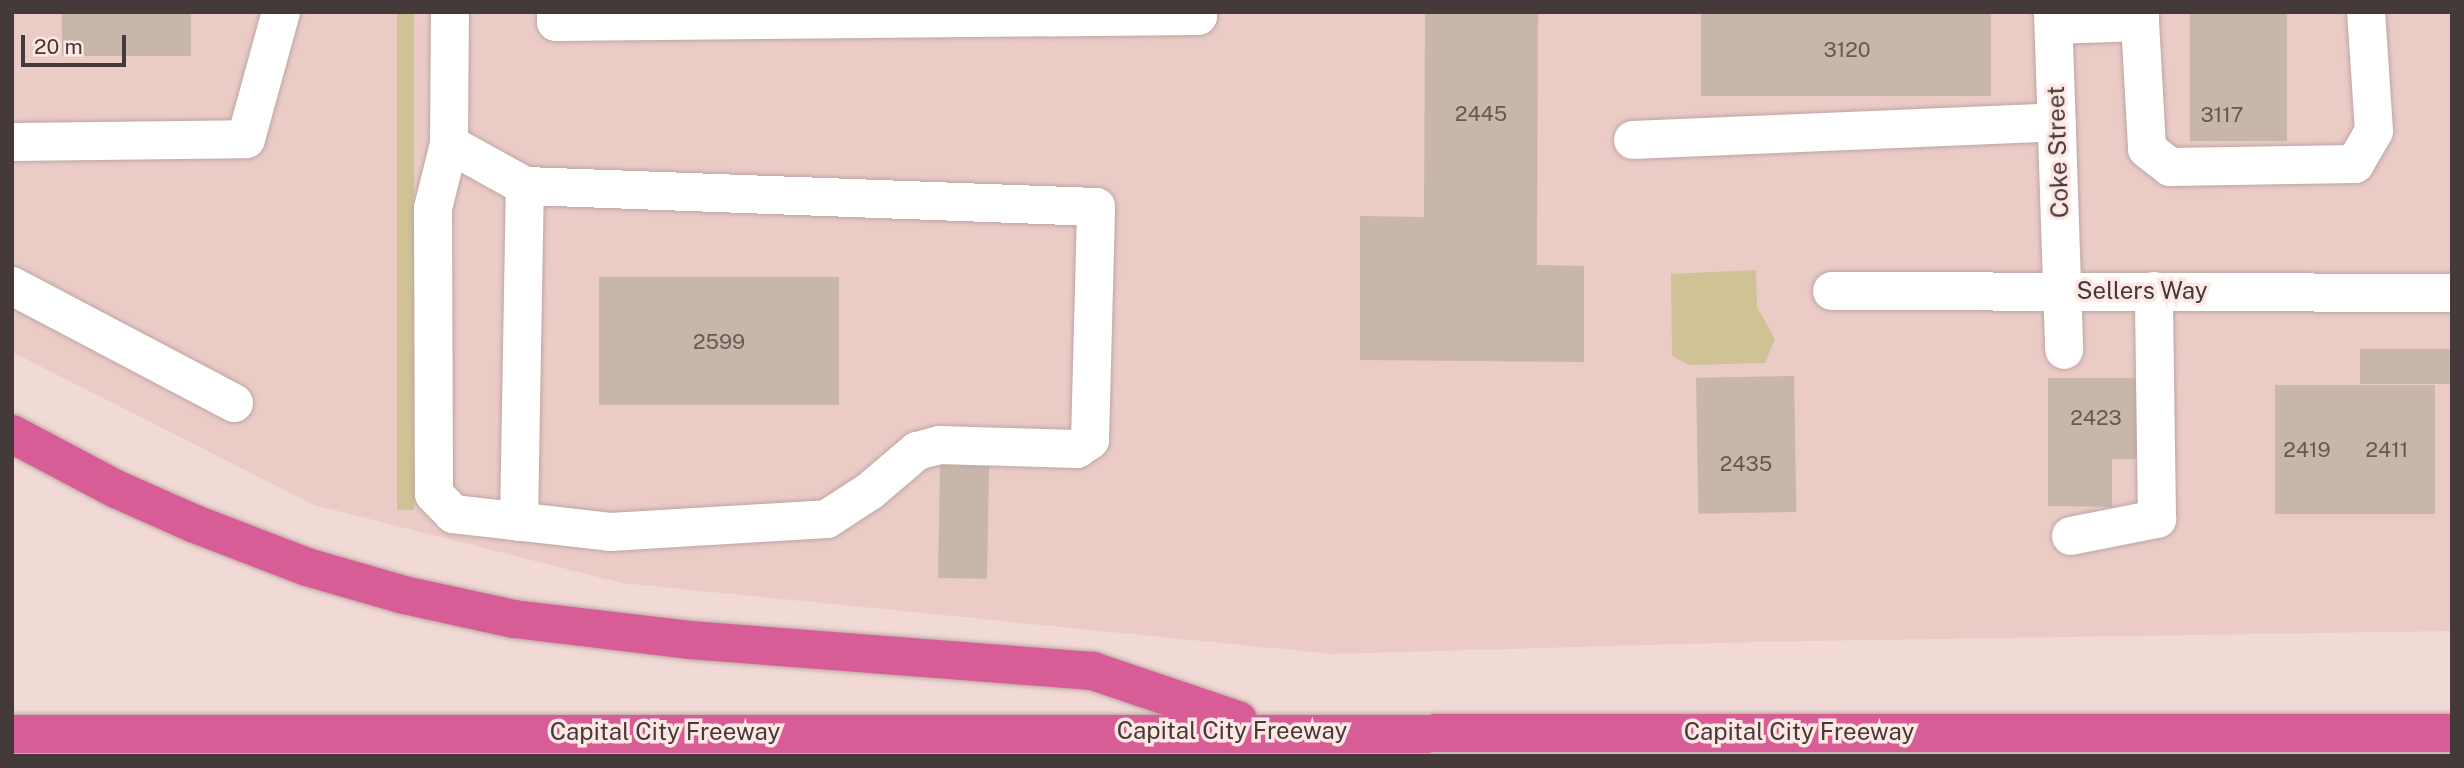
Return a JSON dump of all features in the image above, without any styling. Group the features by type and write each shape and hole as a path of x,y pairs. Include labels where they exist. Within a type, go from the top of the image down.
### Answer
{"highway":[{"path":"12,434 195,524 307,567 404,596 514,619 689,640 1093,671 1270,730"},
{"name":"Capital City Freeway","path":"12,734 1270,730 2452,733"}],"street":[{"path":"12,142 246,139 281,12"},
{"path":"449,144 525,186 1096,207 1090,440 1077,449 939,445 917,451 870,491 827,519 610,532 453,514 434,494 433,208 449,144 450,12"},
{"path":"556,12 556,22 1198,16 1198,12"},
{"path":"2053,19 2140,17 2147,149 2170,167 2355,164 2374,131 2366,12"},
{"name":"Coke Street","path":"2053,19 2064,351"},
{"path":"1633,140 2057,122"},
{"path":"519,522 525,186"},
{"path":"12,286 234,403"},
{"name":"Sellers Way","path":"1832,291 2452,293"},
{"path":"2071,536 2157,519 2154,291"}],"shaded area":[{"path":"12,12 2452,12 2452,631 1754,642 1332,654 622,583 314,505 12,352"},
{"path":"397,12 414,12 414,510 397,510"},
{"path":"1756,270 1757,307 1775,339 1765,363 1689,365 1672,356 1671,274"}],"building":[{"path":"62,12 191,12 191,56 62,56"},
{"path":"1425,12 1538,12 1537,265 1584,266 1584,362 1360,360 1360,216 1424,217"},
{"path":"1701,12 1991,12 1991,96 1701,96"},
{"path":"2190,12 2287,12 2287,141 2190,141"},
{"path":"599,277 839,277 839,405 599,405"},
{"path":"2360,349 2452,349 2452,384 2360,384"},
{"path":"1794,376 1796,512 1698,514 1696,378"},
{"path":"2048,378 2144,378 2144,459 2112,459 2112,507 2048,506"},
{"path":"2275,385 2435,385 2435,514 2275,514"},
{"path":"940,465 989,466 987,579 938,578"}]}
